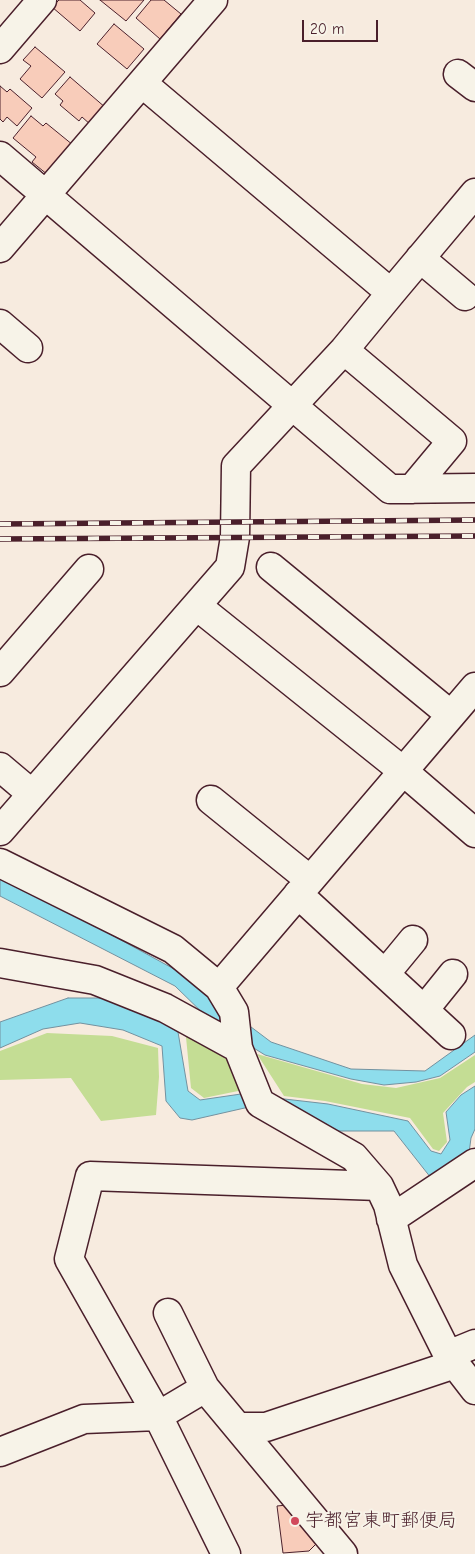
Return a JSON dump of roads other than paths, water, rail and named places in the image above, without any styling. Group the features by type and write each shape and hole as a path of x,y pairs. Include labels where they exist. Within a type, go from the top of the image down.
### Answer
{"street":[{"path":"0,48 42,0"},
{"path":"0,248 142,83 208,2"},
{"path":"142,83 391,293"},
{"path":"0,156 390,489 475,488"},
{"path":"0,831 230,567 235,537 236,466 294,406 344,350 475,194"},
{"path":"420,258 465,296"},
{"path":"0,324 28,348"},
{"path":"344,350 452,440 412,489"},
{"path":"271,567 450,715"},
{"path":"0,672 89,569"},
{"path":"196,606 403,771 475,833"},
{"path":"219,987 475,687"},
{"path":"0,767 32,794"},
{"path":"211,800 304,887 385,974 451,1035"},
{"path":"0,863 173,949 219,987 234,1012 238,1048 260,1103 354,1157 379,1186 388,1205 403,1265 452,1360 475,1390"},
{"path":"385,974 413,940"},
{"path":"0,963 95,980 164,1008 238,1048"},
{"path":"424,1010 453,974"},
{"path":"391,1219 475,1163"},
{"path":"226,1554 158,1416 69,1259 90,1176 379,1186"},
{"path":"168,1313 205,1388 343,1554"},
{"path":"238,1427 266,1427 452,1360 475,1344"},
{"path":"0,1452 84,1419 158,1416 205,1388"}],"water":[{"path":"0,874 174,969 271,1042 351,1069 425,1071 475,1035 475,1052 440,1076 416,1082 384,1085 351,1079 265,1055 212,1022 175,986 0,896"},
{"path":"68,998 102,998 147,1013 178,1032 188,1091 200,1100 241,1094 328,1104 408,1121 431,1151 441,1154 450,1140 446,1112 461,1095 475,1086 475,1129 471,1138 469,1153 431,1178 394,1131 327,1131 249,1107 192,1120 180,1118 166,1101 162,1046 123,1030 80,1023 43,1029 0,1048 0,1022"}],"railway":[{"path":"0,524 475,520"},
{"path":"0,539 475,536"}],"place":[{"name":"宇都宮東町郵便局","path":"295,1521"}]}
